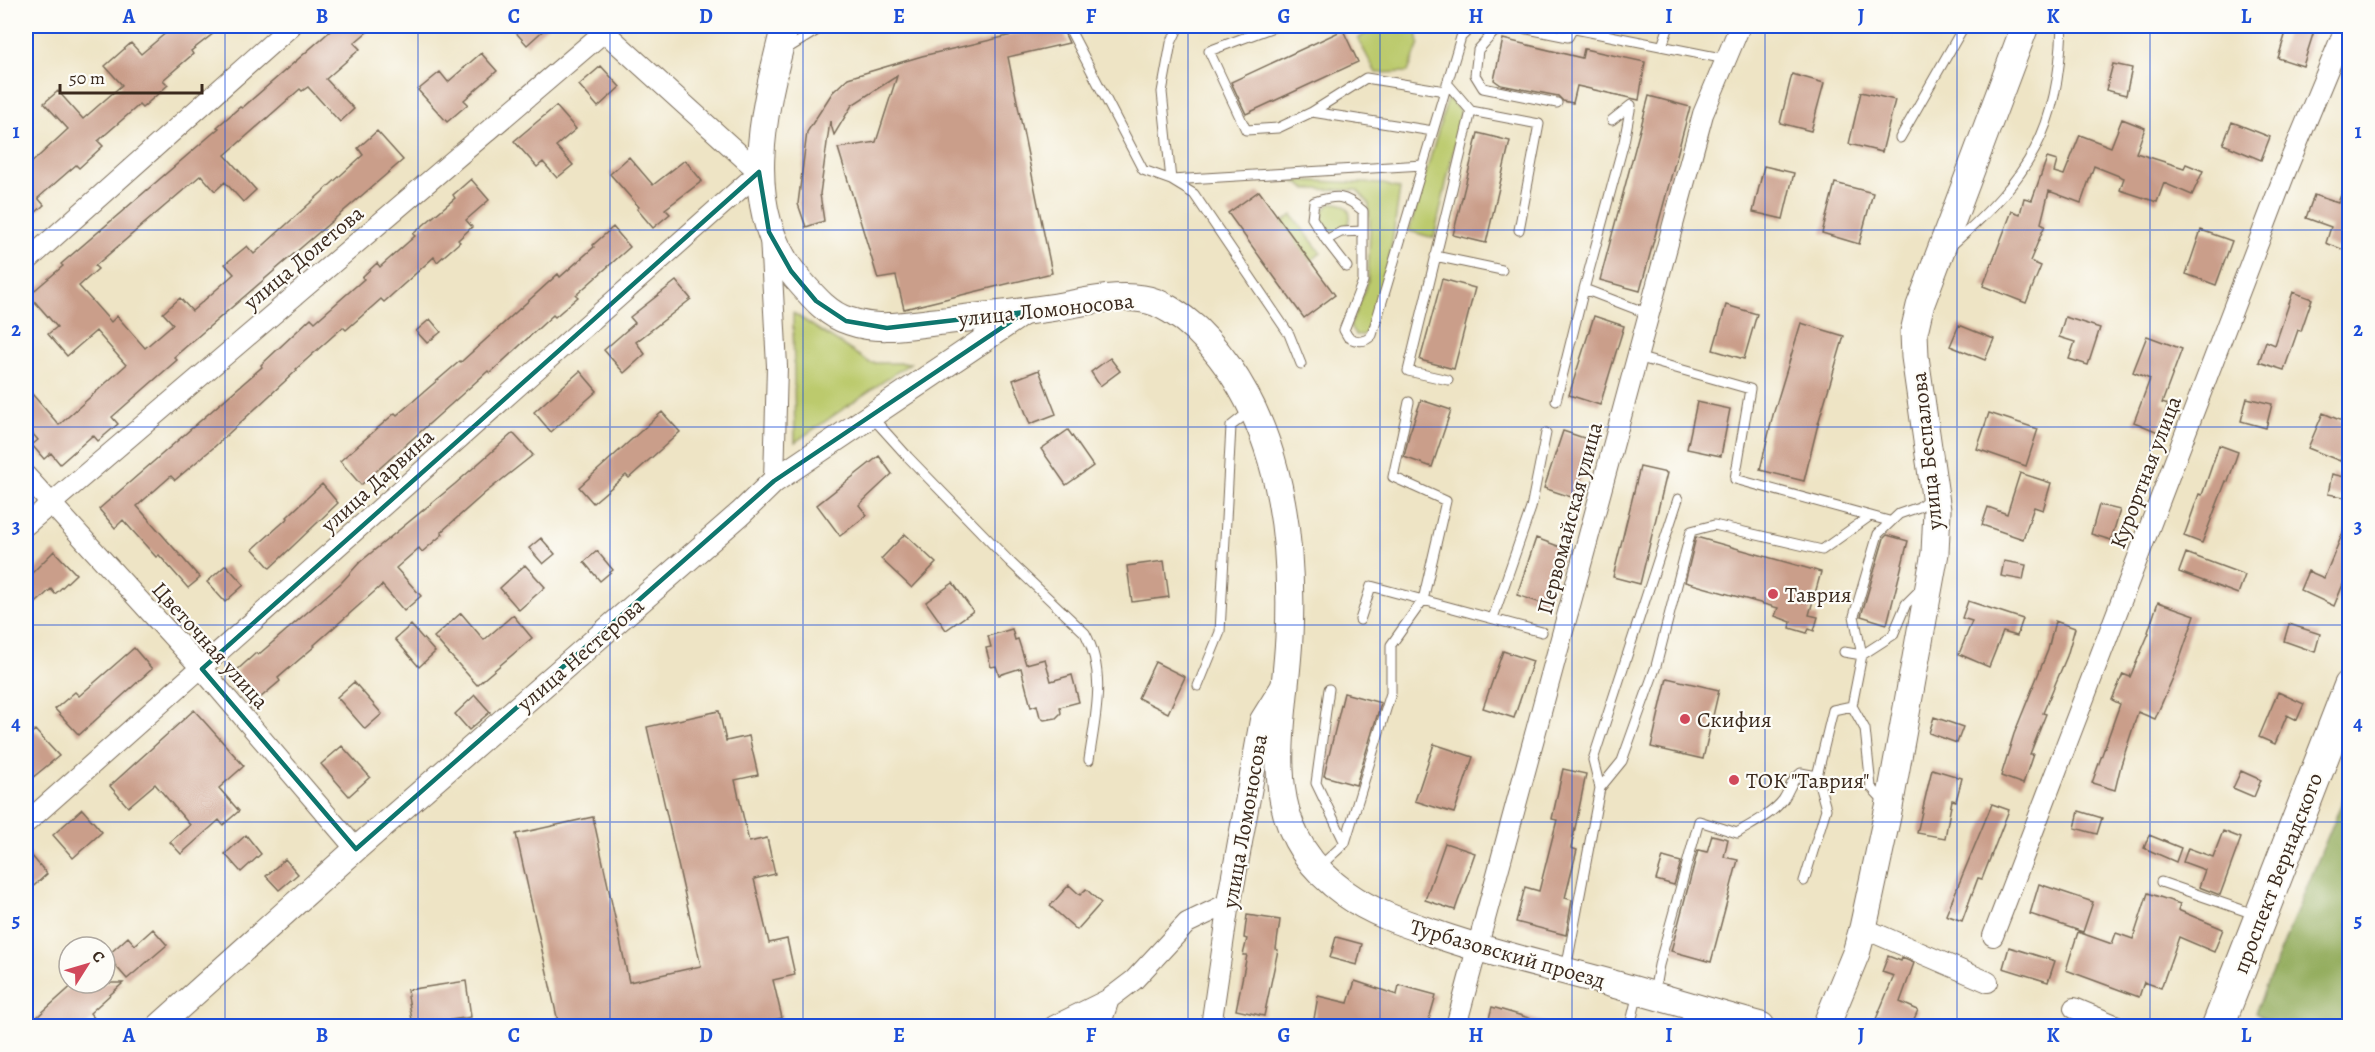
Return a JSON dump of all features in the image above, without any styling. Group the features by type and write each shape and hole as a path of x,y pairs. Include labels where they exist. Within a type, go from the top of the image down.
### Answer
{"main road":[{"name":"улица Ломоносова","path":"784,26 767,97 759,172 769,232 791,271 816,301 846,321 887,328 1025,312 1105,298 1145,299 1159,304 1192,326 1221,357 1252,409 1268,443 1276,477 1287,539 1289,634 1285,683"},
{"name":"улица Беспалова","path":"1826,1026 1856,952 1863,928 1889,807 1907,697 1935,553 1937,526 1934,494 1915,357 1914,332 1920,306 2025,26"},
{"name":"Турбазовский проезд","path":"1285,683 1278,748 1283,798 1294,837 1317,870 1348,896 1396,921 1478,949 1566,971 1761,1026"},
{"name":"проспект Вернадского","path":"2218,1026 2349,686"}],"street":[{"path":"26,262 291,26"},
{"name":"Первомайская улица","path":"1456,1026 1703,114 1740,26"},
{"name":"Курортная улица","path":"1993,936 2277,195 2346,26"},
{"path":"605,28 759,172"},
{"name":"улица Долетова","path":"26,525 50,502 605,28"},
{"name":"улица Дарвина","path":"26,823 759,172"},
{"path":"769,232 777,366 774,481"},
{"name":"улица Нестерова","path":"159,1026 356,849 741,513 774,481 1025,312"},
{"name":"Цветочная улица","path":"26,476 202,669 356,849"},
{"name":"улица Ломоносова","path":"1211,1026 1228,903 1262,720 1285,683"},
{"path":"1054,1026 1108,999 1134,980 1187,923 1228,903"},
{"path":"1863,928 1988,982"},
{"path":"1101,1026 1108,999"},
{"path":"2074,1008 2117,1026"}],"lane":[{"path":"777,54 824,26"},
{"path":"1068,26 1143,170 1171,180 1194,194 1289,334 1301,364"},
{"path":"1171,180 1162,92 1171,44 1179,26"},
{"path":"1276,26 1209,51 1246,130 1278,128 1312,112 1366,78 1446,87 1471,111 1539,124 1519,230"},
{"path":"1347,267 1312,218 1314,201 1334,196 1350,199 1363,211 1363,281 1344,330 1348,337 1361,341 1367,340 1372,335 1461,37 1473,26"},
{"path":"1557,103 1483,88 1475,75 1478,50 1494,32 1512,26 1568,37 1574,28"},
{"path":"1560,26 1725,59"},
{"path":"1662,46 1669,26"},
{"path":"1900,138 1964,26"},
{"path":"1941,254 2008,191 2028,164 2046,128 2059,69 2062,26"},
{"path":"1556,401 1624,141 1631,105 1612,120"},
{"path":"1448,380 1408,371 1471,111"},
{"path":"1312,112 1433,131"},
{"path":"1171,180 1423,165"},
{"path":"1326,240 1341,232 1363,231"},
{"path":"1435,256 1502,270"},
{"path":"1584,289 1649,314"},
{"path":"1637,357 1750,389 1735,479 1889,521"},
{"path":"1317,870 1345,843 1391,693 1391,645 1423,600 1446,501 1393,477 1409,402"},
{"path":"1198,686 1220,632 1231,426 1252,409"},
{"path":"871,416 908,458 1009,561 1085,633 1092,646 1098,670 1098,696 1089,760"},
{"path":"1493,618 1531,508 1546,433"},
{"path":"1889,807 1871,787 1864,729 1852,706 1862,656 1854,616 1878,534 1889,521 1899,514 1919,507 1934,494"},
{"path":"1566,971 1600,788 1593,760 1678,499"},
{"path":"1600,788 1622,761 1652,676 1691,531 1714,525 1822,550 1870,516"},
{"path":"1844,652 1862,656 1893,635 1906,604 1931,580"},
{"path":"1360,620 1371,586 1542,632"},
{"path":"1329,689 1316,783 1345,843"},
{"path":"1804,881 1826,809 1817,776 1833,710 1852,706"},
{"path":"1630,1026 1659,965 1699,821 1737,833 1767,815 1784,799 1792,779 1801,773 1817,776"},
{"path":"2161,882 2259,916"}],"highlighted area":[{"path":"759,172 769,232 791,271 816,301 846,321 887,328 1025,312 774,481 356,849 202,669"}],"green space":[{"path":"1376,26 1393,26 1417,31 1419,44 1408,72 1376,73 1358,39"},
{"path":"1448,97 1460,111 1460,121 1434,238 1409,231"},
{"path":"1292,180 1384,184 1400,189 1390,256 1373,318 1368,331 1363,335 1356,335 1350,327 1368,281 1369,203 1357,190 1306,189"},
{"path":"1336,203 1346,207 1350,217 1346,227 1336,231 1326,227 1322,217 1326,207"},
{"path":"1292,215 1321,253 1310,261 1282,223"},
{"path":"793,313 870,363 910,363 795,442"},
{"path":"2349,785 2349,1026 2279,1026 2255,1013"}],"building":[{"path":"174,26 223,26 191,51 193,54 163,80 168,85 142,108 139,105 98,141 103,146 79,168 76,165 38,198 44,205 26,221 26,168 68,129 44,103 58,91 83,119 122,85 105,66 131,43 141,54"},
{"path":"336,26 374,26 354,43 360,49 326,79 354,109 340,122 308,87 302,91 300,89 225,155 256,190 243,202 225,182 215,191 201,175 95,266 98,269 79,286 111,322 117,316 145,348 173,324 163,313 180,298 192,311 234,274 225,264 247,246 254,254 363,155 358,148 377,131 403,160 174,357 177,360 112,417 118,424 98,441 93,435 60,464 51,453 44,459 32,445 38,440 26,426 26,387 59,425 126,365 96,331 67,356 48,334 57,327 29,295 63,266 61,264 219,128 217,127"},
{"path":"510,26 548,26 527,45"},
{"path":"1051,26 1061,26 1069,43 1008,57 1052,273 904,309 896,276 878,279 838,148 876,142 897,76 852,105 834,135 830,121 820,194 824,221 806,227 798,204 807,132 834,90 833,92 848,78 922,56"},
{"path":"2288,26 2298,26 2314,31 2303,66 2278,58"},
{"path":"1343,30 1358,62 1246,114 1231,82"},
{"path":"1503,39 1582,58 1584,49 1645,62 1639,100 1577,86 1573,103 1563,101 1558,96 1501,85 1494,80"},
{"path":"481,53 497,71 464,100 468,104 447,122 418,90 440,72 448,82"},
{"path":"2113,64 2132,68 2126,95 2106,90"},
{"path":"601,66 620,87 598,107 579,85"},
{"path":"1792,74 1824,83 1811,131 1780,123"},
{"path":"1861,92 1895,100 1882,152 1849,144"},
{"path":"1649,96 1690,107 1640,291 1600,280"},
{"path":"556,106 576,129 556,146 573,165 557,178 543,162 537,167 514,141"},
{"path":"2122,119 2145,128 2136,153 2184,168 2186,164 2203,171 2192,195 2164,183 2157,202 2120,190 2124,178 2094,166 2081,203 2049,191 2041,223 2045,225 2030,261 2041,266 2026,303 1983,286 2012,211 2020,214 2024,198 2032,200 2047,158 2057,161 2054,172 2064,175 2080,135 2111,147"},
{"path":"2232,122 2270,137 2261,160 2223,144"},
{"path":"1478,133 1510,141 1486,243 1453,235"},
{"path":"629,157 653,185 685,160 702,181 665,209 670,214 653,228 637,209 639,207 610,174"},
{"path":"1764,166 1794,173 1783,219 1753,212"},
{"path":"2348,176 2349,252 2326,243 2331,227 2306,218 2314,195 2338,203"},
{"path":"471,179 489,200 466,220 472,227 458,240 460,242 437,262 434,257 384,302 381,299 346,330 343,327 213,448 175,480 171,476 137,506 200,578 188,588 159,555 156,557 123,520 115,528 99,509 262,367 261,365 311,318 315,322 364,279 362,277 377,263 380,267 415,236 413,234 455,198 453,195"},
{"path":"1835,183 1873,193 1859,244 1822,233"},
{"path":"1259,191 1335,295 1304,318 1228,213"},
{"path":"613,227 630,247 576,295 578,297 555,317 553,315 490,373 488,371 361,485 340,461 395,413 397,415 461,362 558,274 560,277 594,247 593,245"},
{"path":"2201,230 2232,241 2216,285 2186,274"},
{"path":"1442,279 1475,288 1454,369 1420,360"},
{"path":"676,281 691,299 636,342 645,354 624,373 604,350 635,323 630,317"},
{"path":"2293,292 2312,299 2284,370 2259,362 2266,341 2275,345"},
{"path":"1726,305 1757,314 1744,359 1713,350"},
{"path":"1594,316 1624,326 1600,405 1569,395"},
{"path":"2065,317 2100,328 2088,365 2069,359 2075,342 2059,337"},
{"path":"430,319 441,332 427,343 416,331"},
{"path":"1801,323 1844,336 1804,481 1760,470 1773,415"},
{"path":"1959,325 1994,339 1985,360 1950,346"},
{"path":"2147,336 2182,349 2162,403 2168,405 2158,432 2134,422 2150,379 2133,372"},
{"path":"1110,358 1120,371 1100,386 1091,372"},
{"path":"1039,370 1056,414 1030,424 1013,380"},
{"path":"580,371 597,391 551,432 534,412"},
{"path":"2247,398 2272,404 2266,428 2241,421"},
{"path":"1421,400 1451,410 1432,467 1404,457"},
{"path":"1697,402 1730,409 1721,456 1687,449"},
{"path":"662,412 680,432 629,478 626,475 593,503 579,487"},
{"path":"1989,413 2038,429 2026,466 1977,449"},
{"path":"2323,413 2349,424 2349,438 2340,461 2308,448"},
{"path":"1068,430 1093,466 1066,485 1041,449"},
{"path":"1563,431 1593,441 1574,498 1544,488"},
{"path":"513,433 533,455 485,493 422,552 419,548 396,568 421,596 404,611 382,585 278,678 280,681 260,698 236,671 256,653 258,655 341,583 360,562"},
{"path":"2219,445 2238,452 2202,543 2184,536 2199,494 2202,495"},
{"path":"879,456 892,474 859,505 867,515 840,536 817,505"},
{"path":"1640,467 1667,473 1640,584 1613,577"},
{"path":"2020,473 2051,483 2043,510 2034,507 2023,539 1982,525 1988,507 2007,514"},
{"path":"2332,474 2349,478 2349,498 2328,494"},
{"path":"322,484 338,503 270,568 253,549"},
{"path":"2099,505 2120,510 2111,540 2091,534"},
{"path":"2349,518 2349,570 2334,606 2300,590 2308,571 2324,578"},
{"path":"905,534 936,563 912,588 881,559"},
{"path":"1887,535 1908,541 1887,624 1861,616 1884,538"},
{"name":"Таврия","path":"1696,537 1821,572 1809,615 1818,617 1814,631 1809,629 1807,633 1790,628 1791,622 1775,616 1778,608 1685,582"},
{"path":"541,538 555,554 543,564 529,548"},
{"path":"1536,538 1566,549 1547,605 1517,595"},
{"path":"54,551 76,574 55,594 51,589 26,612 26,579"},
{"path":"597,551 613,570 600,581 584,562"},
{"path":"2186,553 2245,575 2238,594 2179,572"},
{"path":"1164,561 1169,597 1132,602 1127,566"},
{"path":"2004,561 2026,565 2023,580 2001,576"},
{"path":"226,565 244,585 225,602 207,582"},
{"path":"525,565 545,587 519,610 500,588"},
{"path":"953,583 973,611 946,630 926,602"},
{"path":"1968,601 2023,619 2017,636 2003,632 1989,667 1959,654 1972,621 1962,618"},
{"path":"2158,602 2195,615 2175,673 2155,719 2138,712 2115,790 2092,783 2120,704 2112,700 2123,674 2130,677 2149,633"},
{"path":"461,613 484,640 513,615 532,638 477,685 434,637"},
{"path":"2055,621 2075,628 2067,656 2043,713 2046,714 2030,754 2033,754 2023,784 2001,776 2014,734 2048,650"},
{"path":"2289,624 2320,634 2315,652 2284,641"},
{"path":"411,625 435,652 419,667 395,639"},
{"path":"1012,629 1015,640 1018,639 1026,664 1045,659 1051,681 1072,675 1079,702 1060,707 1061,713 1056,718 1044,720 1040,717 1037,705 1031,707 1021,668 999,675 996,666 991,667 986,648 991,647 988,636"},
{"path":"134,648 152,669 79,735 55,709 75,692 79,696"},
{"path":"1503,651 1533,661 1514,718 1483,708"},
{"path":"1155,662 1185,677 1168,713 1138,698"},
{"name":"Скифия","path":"1667,678 1719,690 1703,759 1651,747"},
{"path":"354,682 382,714 365,729 337,697"},
{"path":"2278,692 2304,704 2297,720 2287,715 2275,744 2259,737"},
{"path":"1344,693 1381,703 1356,785 1324,776"},
{"path":"475,695 490,712 469,730 455,714"},
{"path":"194,710 244,766 219,788 239,811 223,825 219,820 181,854 170,842 190,825 155,784 128,807 110,786"},
{"path":"719,711 726,741 749,736 758,775 735,780 749,842 767,838 775,874 754,879 769,943 787,939 795,975 773,980 782,1018 744,1026 559,1026 516,834 593,817 629,982 701,966 647,727"},
{"path":"1934,717 1963,727 1957,743 1929,733"},
{"path":"35,730 59,756 26,783 26,738"},
{"path":"1434,744 1473,757 1454,813 1415,801"},
{"path":"342,746 370,777 349,796 321,764"},
{"path":"1563,769 1586,774 1571,848 1577,850 1565,898 1572,900 1566,935 1516,922 1525,887 1539,891 1557,820 1552,819"},
{"path":"1932,769 1962,778 1956,801 1952,800 1945,838 1917,833"},
{"path":"2241,771 2261,780 2254,797 2233,788"},
{"path":"1992,804 2009,810 1982,879 1978,878 1962,921 1946,915"},
{"path":"82,809 102,832 73,858 53,835"},
{"path":"2079,811 2102,818 2097,834 2075,828"},
{"path":"2223,831 2241,838 2220,895 2199,887 2205,870 2183,862 2188,848 2213,857"},
{"path":"246,835 261,854 241,872 225,854"},
{"path":"1712,835 1728,839 1724,857 1738,860 1711,962 1671,951 1698,850 1707,852"},
{"path":"2149,835 2181,848 2176,862 2144,848"},
{"path":"1445,843 1475,853 1455,910 1425,900"},
{"path":"26,849 47,874 26,893"},
{"path":"1663,857 1681,862 1674,885 1656,880"},
{"path":"285,859 298,874 279,890 266,876"},
{"path":"2039,884 2093,902 2083,932 2030,914"},
{"path":"1069,885 1080,895 1086,889 1101,903 1077,930 1050,906"},
{"path":"2148,893 2180,904 2178,910 2223,929 2214,952 2179,937 2161,988 2144,982 2139,997 2066,970 2078,932 2112,944 2116,933 2133,939"},
{"path":"1247,915 1280,920 1276,949 1278,950 1264,1016 1236,1010 1247,955 1243,955 1247,939 1244,938"},
{"path":"153,929 167,945 127,979 117,968 117,947 128,937 135,945"},
{"path":"1336,937 1362,944 1357,965 1330,958"},
{"path":"2009,947 2055,961 2048,982 2003,968"},
{"path":"1888,956 1914,963 1900,1002 1918,1010 1911,1026 1894,1026 1876,1019 1894,976 1882,972"},
{"path":"466,981 471,1017 451,1020 452,1026 413,1026 407,990"},
{"path":"1355,981 1397,995 1399,985 1436,995 1427,1026 1340,1026 1314,1019 1318,996 1348,1003"},
{"path":"62,995 110,995 90,1013 94,1018 85,1026 27,1026"},
{"path":"1492,1007 1546,1023 1546,1026 1487,1026"}],"place":[{"name":"Таврия","path":"1773,594"},
{"name":"Скифия","path":"1685,719"},
{"name":"ТОК \"Таврия\"","path":"1734,780"}]}
